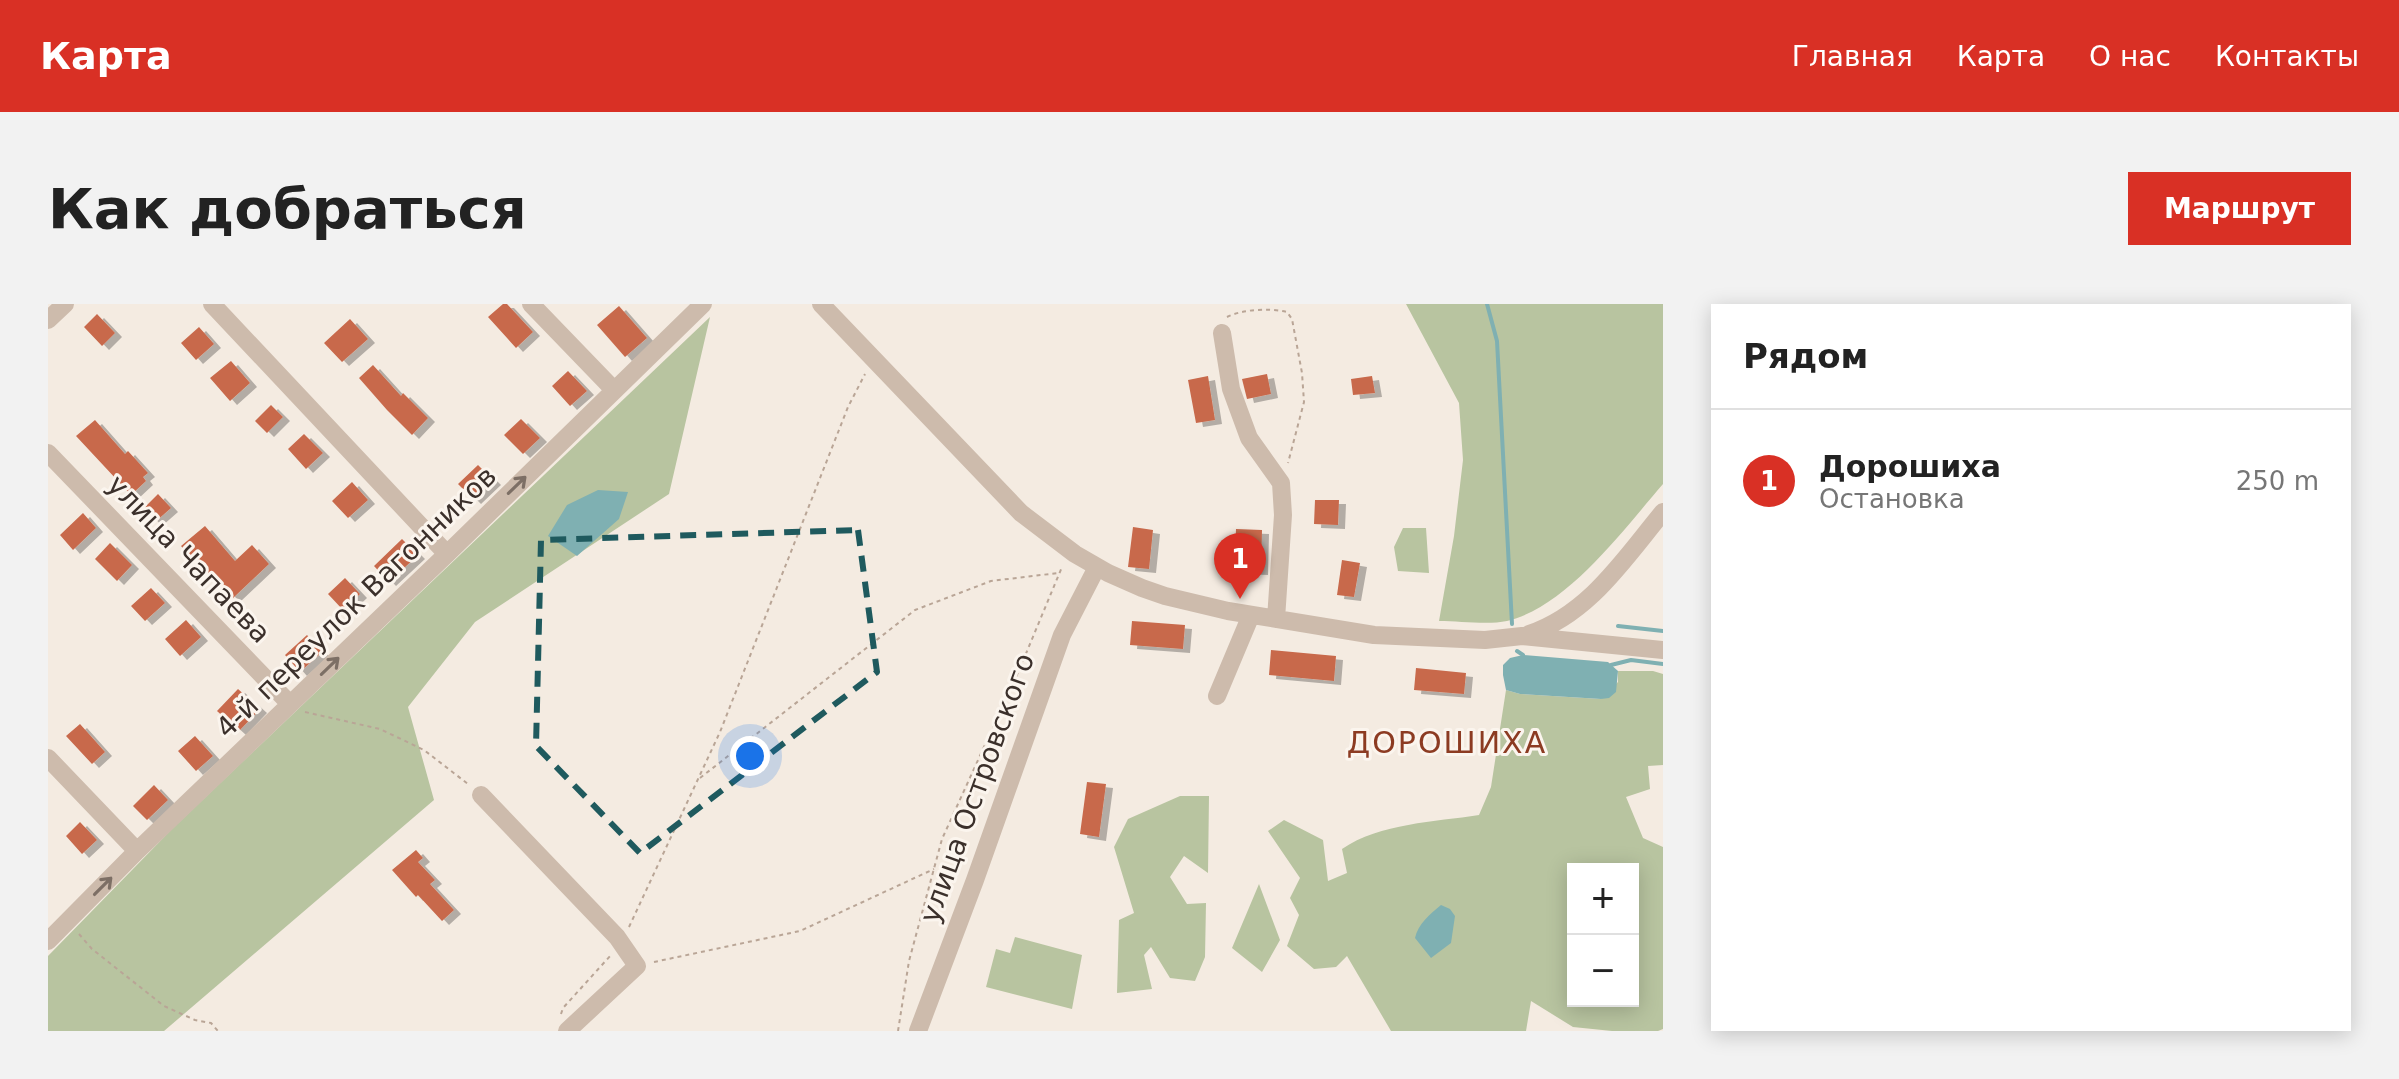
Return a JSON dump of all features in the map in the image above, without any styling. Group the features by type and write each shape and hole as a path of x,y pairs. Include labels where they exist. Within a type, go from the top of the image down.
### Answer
{"street":[{"path":"48,320 65,304"},
{"path":"212,304 447,554"},
{"path":"531,304 614,390"},
{"name":"4-й переулок Вагонников","path":"48,941 137,851 703,304"},
{"path":"821,304 1011,504 1070,550 1130,584 1165,596 1251,615 1374,635 1485,640 1522,636 1663,650"},
{"path":"1222,333 1231,389 1249,438 1281,483 1283,515 1276,619"},
{"name":"улица Чапаева","path":"48,453 290,704"},
{"path":"1522,636 1562,619 1585,602 1663,512"},
{"name":"улица Островского","path":"918,1031 1062,635 1097,567"},
{"path":"1217,696 1251,615"},
{"path":"48,758 137,851"},
{"path":"481,795 622,944 637,966 563,1025"}],"path":[{"path":"1222,333 1224,319 1240,312 1280,310 1287,312 1292,319 1304,402 1281,483"},
{"path":"563,1025 563,1008 622,944 720,732 848,407 873,359"},
{"path":"898,1031 909,961 942,839 1070,550"},
{"path":"699,778 915,610 991,581 1060,572"},
{"path":"290,704 306,713 380,729 424,750 481,795"},
{"path":"637,966 800,931 934,869"},
{"path":"68,921 92,949 164,1006 195,1020 211,1023 218,1031"}],"highlighted area":[{"path":"858,530 877,672 640,853 536,746 541,540"}],"green space":[{"path":"1406,304 1663,304 1663,484 1593,564 1572,583 1529,613 1507,621 1439,621 1463,460 1459,403"},
{"path":"710,317 669,494 475,622 408,707 434,800 164,1031 48,1031 48,956 174,827"},
{"path":"1403,528 1426,528 1429,573 1398,571 1394,547"},
{"path":"1618,671 1663,674 1663,765 1648,766 1650,789 1626,797 1643,838 1663,847 1663,1029 1612,1031 1573,1027 1531,1001 1526,1031 1391,1031 1347,956 1336,967 1314,969 1287,946 1299,915 1290,898 1300,878 1268,831 1284,820 1323,840 1328,881 1347,873 1342,849 1357,840 1408,825 1479,815 1491,787 1506,690 1520,694 1601,699 1618,682"},
{"path":"1180,796 1209,796 1208,873 1184,856 1170,877 1187,904 1206,903 1205,957 1195,981 1170,978 1151,947 1144,955 1152,989 1117,993 1119,920 1134,913 1114,847 1128,819"},
{"path":"1259,884 1280,940 1262,972 1232,948"},
{"path":"1015,937 1082,955 1072,1009 986,987 996,949 1010,953"}],"water":[{"path":"598,490 628,492 619,519 577,556 548,536 567,505"},
{"path":"1523,655 1608,662 1618,671 1616,692 1609,698 1601,699 1520,694 1506,690 1503,665 1510,658"},
{"path":"1441,905 1450,909 1455,916 1451,943 1431,958 1415,938 1422,924"}],"building":[{"path":"507,304 533,332 516,348 488,317"},
{"path":"619,306 647,338 625,357 597,325"},
{"path":"97,314 115,333 102,346 84,327"},
{"path":"350,319 368,339 342,362 324,343"},
{"path":"199,327 214,344 196,360 181,343"},
{"path":"231,361 250,383 230,401 210,378"},
{"path":"373,365 401,396 403,393 428,418 412,435 359,378"},
{"path":"568,371 587,391 570,406 552,386"},
{"path":"1267,374 1271,394 1247,399 1242,379"},
{"path":"1208,376 1215,420 1196,423 1188,380"},
{"path":"1372,376 1375,393 1353,395 1351,379"},
{"path":"271,405 283,417 267,433 255,421"},
{"path":"521,419 540,438 523,454 504,435"},
{"path":"95,420 125,454 128,451 148,473 143,477 146,481 131,495 76,436"},
{"path":"304,434 323,453 306,469 288,449"},
{"path":"478,465 494,481 474,500 458,484"},
{"path":"352,482 368,500 348,518 332,501"},
{"path":"158,494 171,508 155,522 143,509"},
{"path":"1315,500 1339,500 1338,525 1314,524"},
{"path":"83,513 96,528 73,550 60,535"},
{"path":"205,526 235,561 252,545 269,564 233,598 181,546"},
{"path":"1133,527 1153,530 1149,569 1128,567"},
{"path":"1236,529 1262,530 1261,571 1234,570"},
{"path":"402,539 418,555 389,582 374,566"},
{"path":"110,543 132,565 117,581 95,559"},
{"path":"1342,560 1360,563 1354,597 1337,595"},
{"path":"345,578 360,594 343,610 328,594"},
{"path":"151,588 165,603 145,621 131,606"},
{"path":"186,620 201,637 180,656 165,639"},
{"path":"1132,621 1185,625 1183,649 1130,645"},
{"path":"307,635 322,652 300,672 285,655"},
{"path":"1271,650 1336,656 1334,681 1269,675"},
{"path":"1416,668 1466,673 1464,694 1414,690"},
{"path":"238,689 260,709 239,731 217,711"},
{"path":"80,724 105,752 92,764 66,736"},
{"path":"195,736 213,756 196,771 178,751"},
{"path":"1087,782 1106,784 1099,837 1080,834"},
{"path":"154,785 168,800 147,820 133,806"},
{"path":"80,822 97,840 82,854 66,836"},
{"path":"416,850 423,858 418,862 435,880 430,884 454,910 442,921 392,870"}],"waterway":[{"path":"1487,304 1497,341 1512,624"},
{"path":"1618,626 1663,631"},
{"path":"1517,651 1523,655"},
{"path":"1611,665 1631,660 1663,664"}],"place":[{"name":"Дорошиха","path":"1240,599"}],"district":[{"name":"ДОРОШИХА","path":"1447,742"}]}
